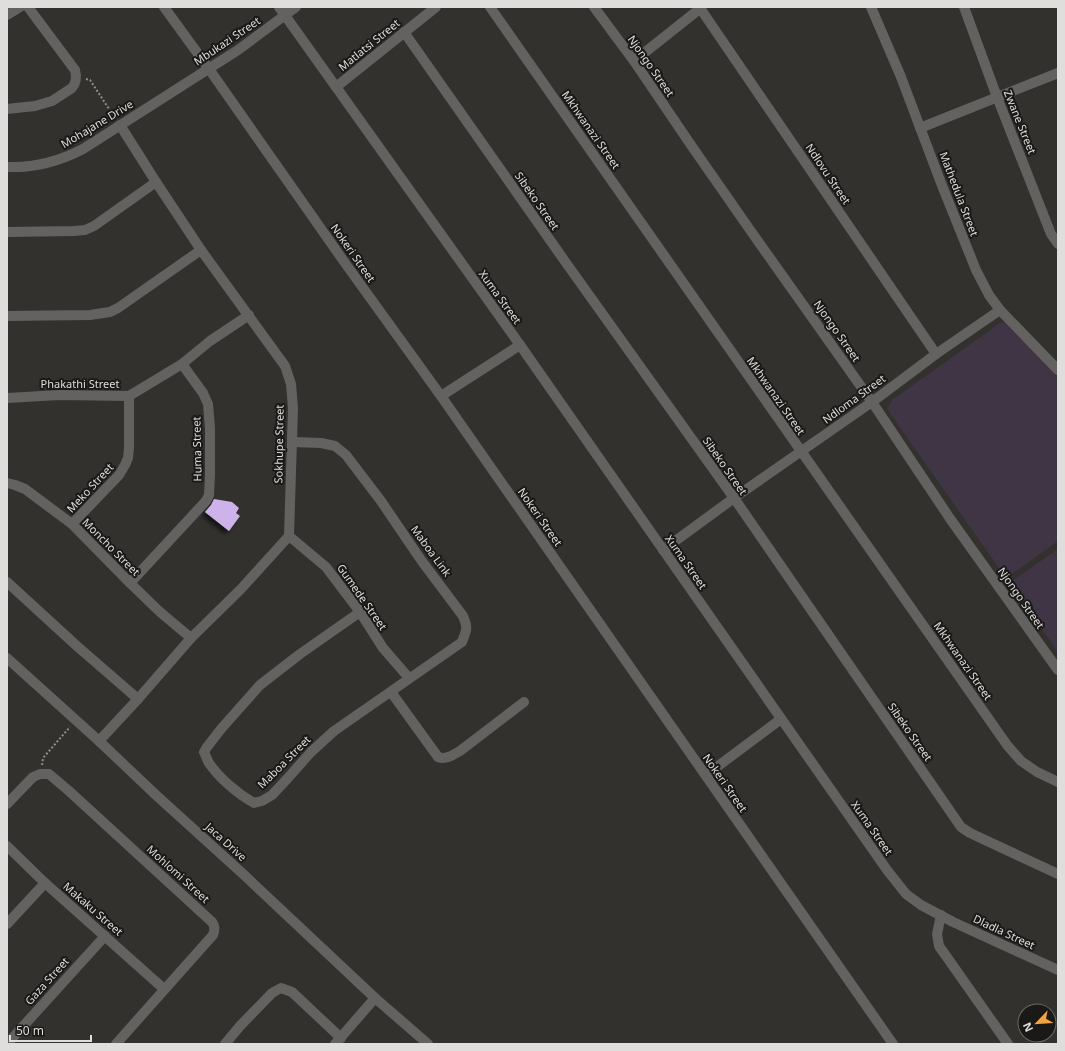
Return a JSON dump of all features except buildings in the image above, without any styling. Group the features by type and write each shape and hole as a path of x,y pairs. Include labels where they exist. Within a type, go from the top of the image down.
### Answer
{"street":[{"path":"7,15 20,7"},
{"path":"7,109 35,106 52,101 72,88 76,80 75,70 28,7"},
{"name":"Nokeri Street","path":"164,7 440,396 893,1044"},
{"name":"Mbukazi Street","path":"170,93 238,50 282,11 296,7"},
{"name":"Matlatsi Street","path":"336,87 436,7"},
{"name":"Mkhwanazi Street","path":"490,7 1010,749 1021,761 1037,772 1058,782"},
{"name":"Njongo Street","path":"594,7 634,61 742,218 872,402 951,520 1058,670"},
{"name":"Mathedula Street","path":"871,7 901,77 976,270 989,295 1000,310 1058,370"},
{"name":"Zwane Street","path":"964,7 1051,234 1058,244"},
{"path":"634,61 701,8"},
{"name":"Ndlovu Street","path":"701,8 936,354"},
{"name":"Xuma Street","path":"282,11 520,345 887,870 906,894 921,905 941,916"},
{"name":"Sibeko Street","path":"404,32 734,498 961,827 970,833 1058,874"},
{"path":"920,128 997,96 1058,73"},
{"name":"Mohajane Drive","path":"7,167 31,166 62,158 83,149 170,93"},
{"name":"Sokhupe Street","path":"120,125 201,250 285,366 291,384 292,408 289,536"},
{"path":"7,232 85,230 94,226 156,182"},
{"path":"7,316 90,315 110,312 124,304 201,250"},
{"name":"Ndloma Street","path":"663,550 734,498 872,402 936,354 1000,310"},
{"name":"Phakathi Street","path":"7,398 59,395 129,396 182,364 210,341 249,315"},
{"path":"440,396 520,345"},
{"name":"Huma Street","path":"130,583 200,508 209,495 210,428 208,404 203,393 182,364"},
{"name":"Meko Street","path":"72,524 126,466 129,448 129,396"},
{"name":"Maboa Link","path":"292,442 321,443 335,446 346,454 381,501 421,560 463,616 467,626 462,642 391,692"},
{"name":"Moncho Street","path":"7,483 25,489 72,524 160,612 191,638"},
{"path":"99,741 191,638 240,590 289,536"},
{"name":"Gumede Street","path":"289,536 326,567 360,612 383,648 409,678"},
{"path":"7,582 138,699"},
{"name":"Maboa Street","path":"360,612 300,654 260,685 221,729 204,752 209,763 224,780 254,803 262,801 272,794 311,752 334,731 391,692"},
{"name":"Jaca Drive","path":"7,658 99,741 375,998 428,1044"},
{"path":"391,692 438,757 441,758 448,757 460,751 524,702"},
{"path":"706,775 781,719"},
{"path":"7,804 33,777 40,774"},
{"name":"Mohlomi Street","path":"40,774 49,774 69,791 212,922 215,928 213,935 116,1044"},
{"name":"Makaku Street","path":"7,846 164,989"},
{"path":"7,924 45,882"},
{"path":"941,916 937,934 939,946 1008,1044"},
{"name":"Dladla Street","path":"941,916 1058,970"},
{"name":"Gaza Street","path":"7,1044 105,936"},
{"path":"225,1044 272,993 281,988 292,992 338,1041 375,998"}],"path":[{"path":"76,75 90,80 120,125"},
{"path":"40,774 43,758 76,721"}],"shaded area":[{"path":"1006,322 1058,377 1058,541 1006,578 887,409 892,400 1000,323"},
{"path":"1058,549 1058,652 1009,583"}]}
